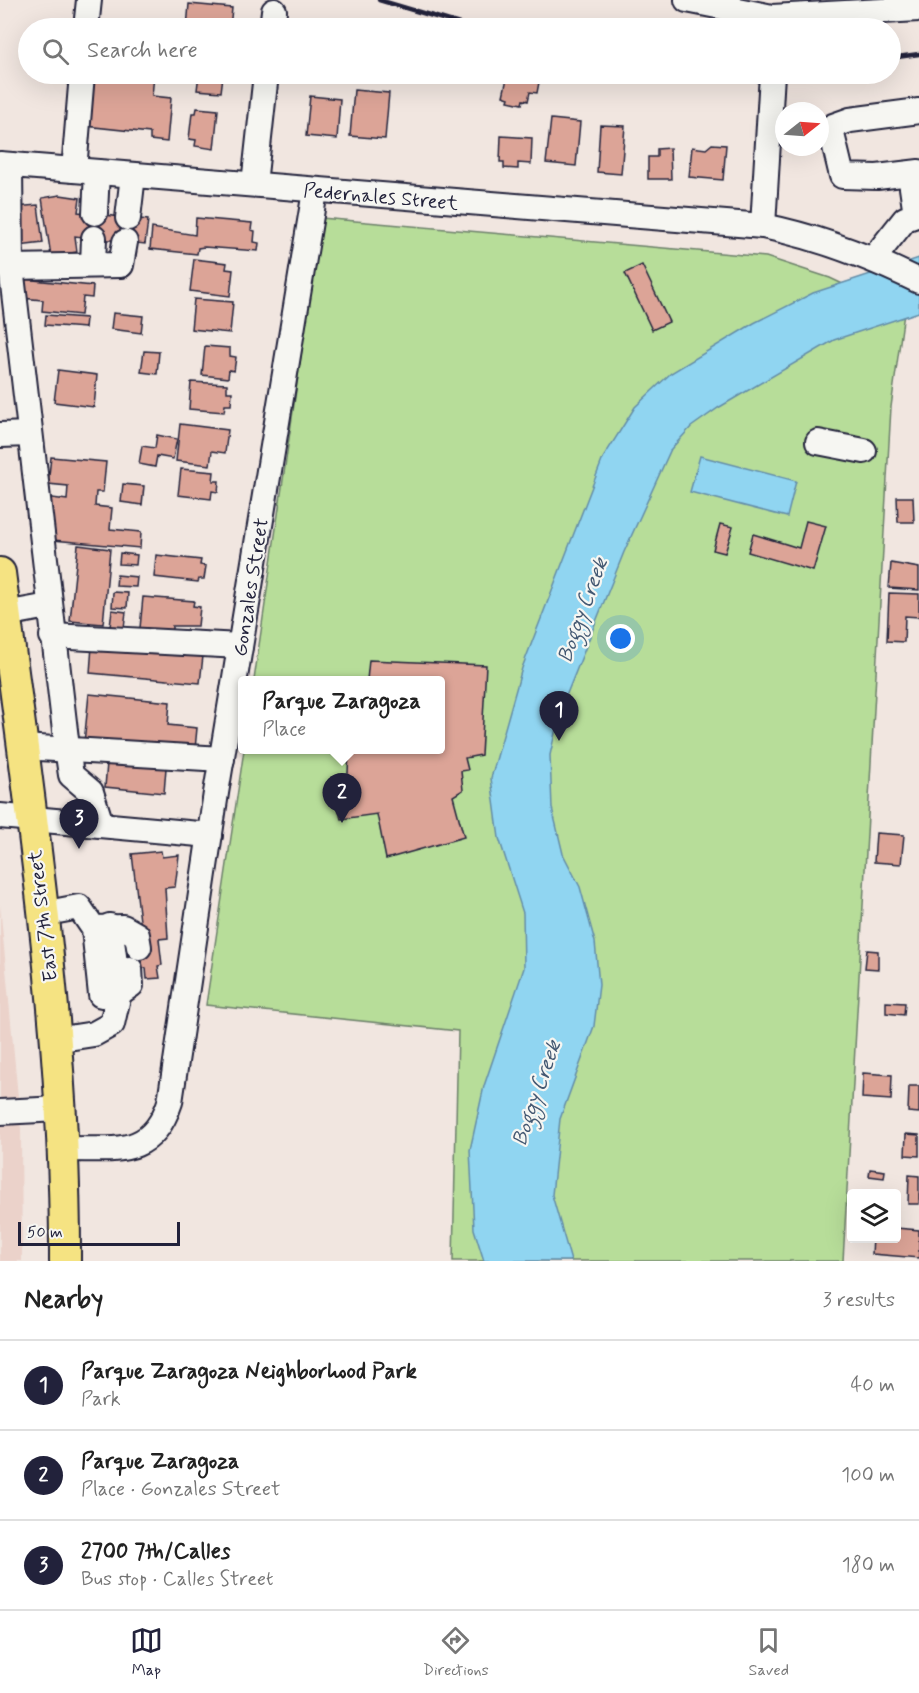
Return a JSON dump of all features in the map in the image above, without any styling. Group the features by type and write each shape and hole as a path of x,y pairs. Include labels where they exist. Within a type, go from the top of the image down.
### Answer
{"main road":[{"name":"East 7th Street","path":"0,573 42,914 55,1040 62,1149 65,1261"}],"street":[{"path":"87,18 89,0"},
{"path":"687,0 771,15 919,9"},
{"path":"74,170 81,84"},
{"path":"254,184 266,84"},
{"path":"763,226 771,84"},
{"path":"882,263 905,219 918,214 915,173 877,177 842,176 831,130 833,126 850,120 919,111"},
{"path":"5,165 5,265 8,318 30,434 48,606 71,775 91,792 101,824"},
{"name":"Pedernales Street","path":"5,165 763,226 812,236 919,280"},
{"path":"95,213 97,172"},
{"path":"128,218 133,175"},
{"name":"Gonzales Street","path":"62,1149 133,1147 152,1136 163,1122 170,1102 222,759 315,191"},
{"path":"93,265 94,238"},
{"path":"5,265 121,265 124,242"},
{"path":"0,435 30,434"},
{"path":"818,442 864,452"},
{"path":"5,614 48,606"},
{"path":"52,636 240,646"},
{"path":"22,747 67,747 222,759"},
{"path":"0,816 210,835"},
{"path":"42,914 79,907 124,955 112,1024 94,1034 55,1040"},
{"path":"0,1112 60,1109"}],"shaded area":[{"path":"0,905 21,1129 22,1261 0,1261"}],"green space":[{"path":"321,218 766,257 830,278 904,313 891,407 843,1261 453,1261 458,1031 206,1005 243,754 445,754 445,676 255,676"}],"water":[{"name":"Boggy Creek","path":"919,258 919,312 834,340 718,408 691,427 671,449 624,552 560,711 550,755 552,808 563,854 580,887 595,942 599,985 594,1026 560,1119 552,1195 571,1261 484,1261 474,1229 470,1150 484,1086 524,968 523,913 499,838 491,778 522,668 603,458 635,407 671,373 754,323 813,293"},
{"path":"700,456 796,481 787,517 690,492"}],"building":[{"path":"189,4 232,8 231,18 188,18"},
{"path":"89,84 153,84 152,96 171,98 167,142 150,140 150,133 85,126"},
{"path":"198,84 222,84 221,92 197,90"},
{"path":"506,84 539,84 537,93 530,92 528,101 523,100 522,104 508,101 509,98 503,96"},
{"path":"354,90 389,93 385,139 350,136"},
{"path":"310,96 340,99 337,139 306,136"},
{"path":"197,108 218,110 214,149 195,146 196,140 189,139 192,113 196,113"},
{"path":"551,119 580,122 576,166 546,163"},
{"path":"600,125 625,126 621,174 597,172"},
{"path":"501,136 532,138 531,164 518,163 518,169 504,168 504,162 500,162"},
{"path":"712,144 726,145 723,180 689,177 692,147 706,149"},
{"path":"670,148 671,179 648,179 648,157 657,157 657,149"},
{"path":"60,195 80,198 78,212 148,220 145,244 75,236 77,252 51,256 42,198"},
{"path":"38,205 43,243 19,246 15,207"},
{"path":"196,218 252,223 251,230 255,231 254,242 259,243 258,251 204,247 198,248 197,254 150,249 152,228 195,235"},
{"path":"194,259 227,263 226,269 233,270 230,296 190,291"},
{"path":"642,265 669,322 652,330 625,273"},
{"path":"23,279 93,286 92,298 83,297 81,315 42,311 43,300 21,298"},
{"path":"194,299 233,302 230,333 191,329"},
{"path":"113,313 143,316 141,333 111,329"},
{"path":"46,315 86,318 85,328 45,325"},
{"path":"205,346 230,348 230,356 236,357 234,371 229,370 228,378 202,375"},
{"path":"144,351 159,352 157,374 141,372"},
{"path":"58,370 97,375 94,407 54,402"},
{"path":"191,382 227,384 227,392 232,392 231,405 225,405 224,412 189,409"},
{"path":"180,424 228,430 225,453 212,451 210,465 176,461"},
{"path":"157,435 177,439 173,459 157,456 155,467 139,464 142,446 155,448"},
{"path":"51,457 106,462 103,492 96,492 95,506 112,508 110,529 141,532 140,548 53,540 44,497 67,500 68,486 48,484"},
{"path":"181,469 214,472 213,481 219,481 218,492 212,491 211,499 178,495"},
{"path":"123,484 144,486 142,505 121,502"},
{"path":"897,497 913,497 914,522 898,522"},
{"path":"806,521 826,526 813,571 748,552 753,534 799,548"},
{"path":"720,524 733,527 725,553 713,550"},
{"path":"78,545 110,549 103,624 70,621"},
{"path":"120,553 137,555 136,565 119,564"},
{"path":"156,555 201,560 200,565 206,566 204,579 199,579 198,582 154,577"},
{"path":"891,563 919,568 919,590 889,588"},
{"path":"117,575 137,577 136,587 116,586"},
{"path":"113,592 128,593 127,608 112,607"},
{"path":"889,593 919,594 919,617 905,616 904,642 887,641"},
{"path":"143,597 194,601 193,606 200,607 198,626 172,626 172,631 140,628"},
{"path":"112,610 126,612 124,628 110,627"},
{"path":"92,646 203,656 200,683 90,673"},
{"path":"369,660 486,665 481,755 465,758 468,770 461,771 463,790 453,796 464,837 386,859 377,814 341,819 335,796 347,795 349,754 445,754 445,676 367,676"},
{"path":"89,694 170,702 168,725 197,728 195,749 84,743"},
{"path":"107,763 166,768 164,793 105,787"},
{"path":"876,833 904,835 901,864 874,862"},
{"path":"161,851 162,857 179,855 175,887 165,888 168,938 159,939 162,965 158,966 160,978 147,979 146,968 121,971 118,949 143,946 132,854"},
{"path":"867,950 878,951 878,969 865,968"},
{"path":"886,1002 905,1003 904,1015 886,1013"},
{"path":"863,1073 892,1075 891,1100 862,1098"},
{"path":"909,1086 919,1086 919,1113 908,1112"},
{"path":"906,1134 919,1135 919,1156 905,1155"},
{"path":"870,1169 885,1171 884,1178 869,1176"},
{"path":"909,1175 919,1176 919,1204 908,1204"},
{"path":"901,1228 919,1230 919,1258 872,1254 873,1243 901,1243"}],"tunnel":[{"path":"127,948 130,969"}],"railway":[{"path":"379,0 439,18"},
{"path":"901,56 919,54"}],"place":[{"name":"Parque Zaragoza Neighborhood Park","path":"559,741"},
{"name":"Parque Zaragoza","path":"342,823"},
{"name":"2700 7th/Calles","path":"79,849"}]}
